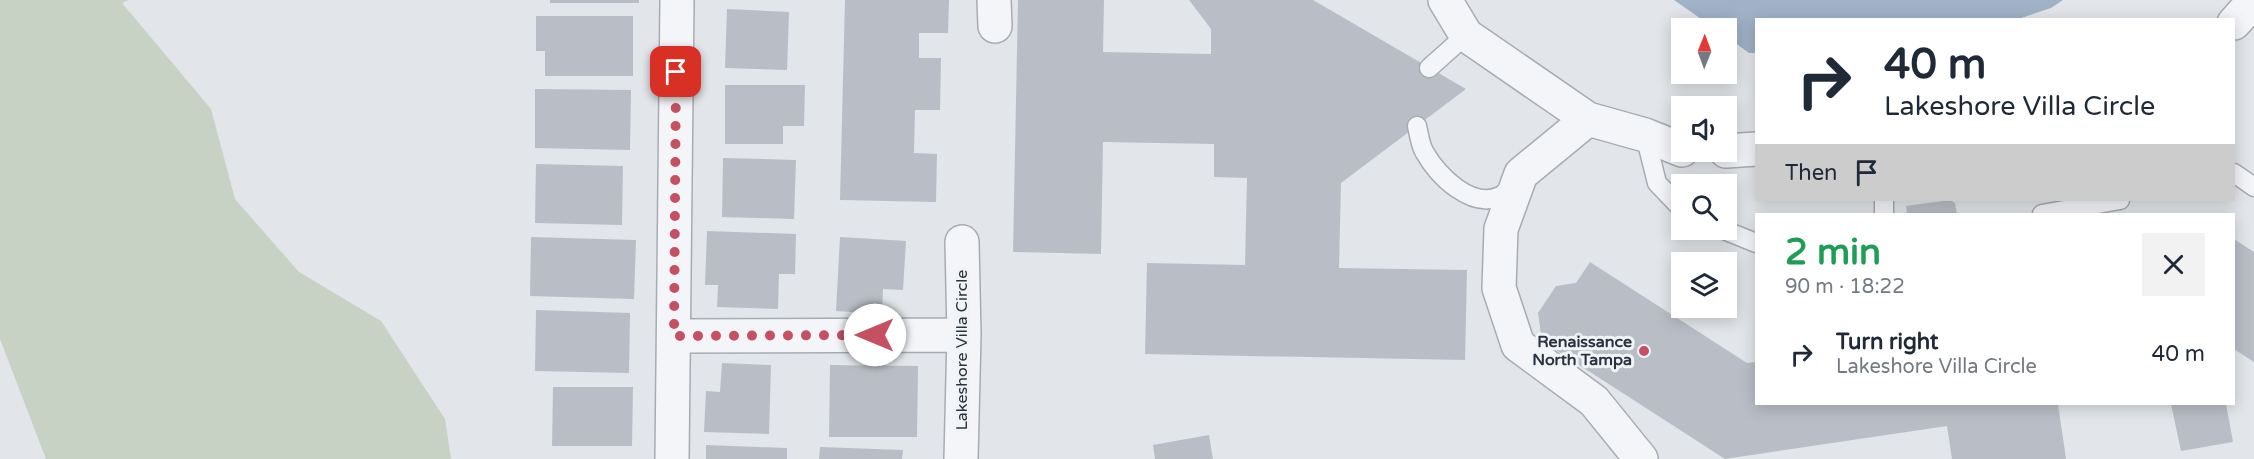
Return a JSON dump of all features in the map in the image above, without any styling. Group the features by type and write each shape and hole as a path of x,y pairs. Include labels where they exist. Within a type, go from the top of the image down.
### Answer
{"street":[{"path":"672,459 677,0"},
{"path":"1445,0 1466,34 1588,119 1645,135 1671,146"},
{"path":"2235,22 2254,1"},
{"path":"1588,119 1521,174 1501,229 1499,288 1518,345 1594,401 1641,459"},
{"path":"1737,150 1755,149"},
{"name":"Lakeshore Villa Circle","path":"961,459 964,335 962,242"},
{"path":"674,336 964,335"}],"lane":[{"path":"1429,68 1466,34"},
{"path":"1417,126 1424,152 1442,176 1458,189 1481,200 1501,196 1521,174"},
{"path":"1645,135 1657,183 1671,198"},
{"path":"2235,174 2254,187"},
{"path":"2048,213 2114,201"},
{"path":"1737,235 1755,243"}],"green space":[{"path":"0,0 129,0 122,3 211,109 235,199 299,272 381,321 445,419 451,459 46,459 0,339"}],"water":[{"path":"1674,0 2063,0 2051,8 2021,18 1755,18 1755,53 1749,53 1737,44 1737,18 1700,18"}],"building":[{"path":"550,0 639,0 639,3 550,3"},
{"path":"845,0 949,0 948,33 919,33 919,58 941,58 940,110 915,110 914,153 937,154 936,202 840,200"},
{"path":"1018,0 1104,0 1103,52 1211,54 1211,29 1189,0 1313,0 1466,89 1341,183 1339,268 1467,270 1465,360 1145,354 1147,263 1245,265 1247,178 1214,177 1214,144 1103,142 1101,254 1013,252"},
{"path":"727,9 789,12 787,70 725,68"},
{"path":"536,16 633,16 633,76 545,76 545,51 536,51"},
{"path":"725,85 805,85 804,126 783,126 783,144 725,144"},
{"path":"535,89 631,90 630,150 535,148"},
{"path":"723,158 796,160 794,219 722,217"},
{"path":"536,164 623,166 622,225 535,223"},
{"path":"1952,201 1955,203 1957,213 1907,213 1906,206"},
{"path":"707,231 796,234 795,274 779,274 778,309 717,307 718,285 705,285"},
{"path":"531,237 636,240 634,299 530,296"},
{"path":"840,237 906,241 903,290 883,289 882,314 836,311"},
{"path":"2235,240 2254,252 2254,362 2235,350"},
{"name":"Renaissance North Tampa","path":"1590,262 1671,314 1671,318 1677,318 1747,363 1755,362 1755,405 2058,405 2066,459 1952,459 1947,426 1725,459 1542,341 1538,313 1556,286 1576,283"},
{"path":"536,310 630,313 629,373 535,371"},
{"path":"722,363 771,365 769,434 704,432 706,391 720,392"},
{"path":"830,365 918,366 917,437 829,437"},
{"path":"553,387 633,387 632,446 552,446"},
{"path":"2171,405 2226,405 2233,442 2181,451"},
{"path":"1209,435 1213,459 1155,459 1153,445"},
{"path":"706,445 787,448 787,459 706,459"},
{"path":"820,447 903,450 902,459 819,459"}],"place":[{"name":"Renaissance North Tampa","path":"1644,351"}],"route":[{"path":"676,72 674,336 875,335"}]}
